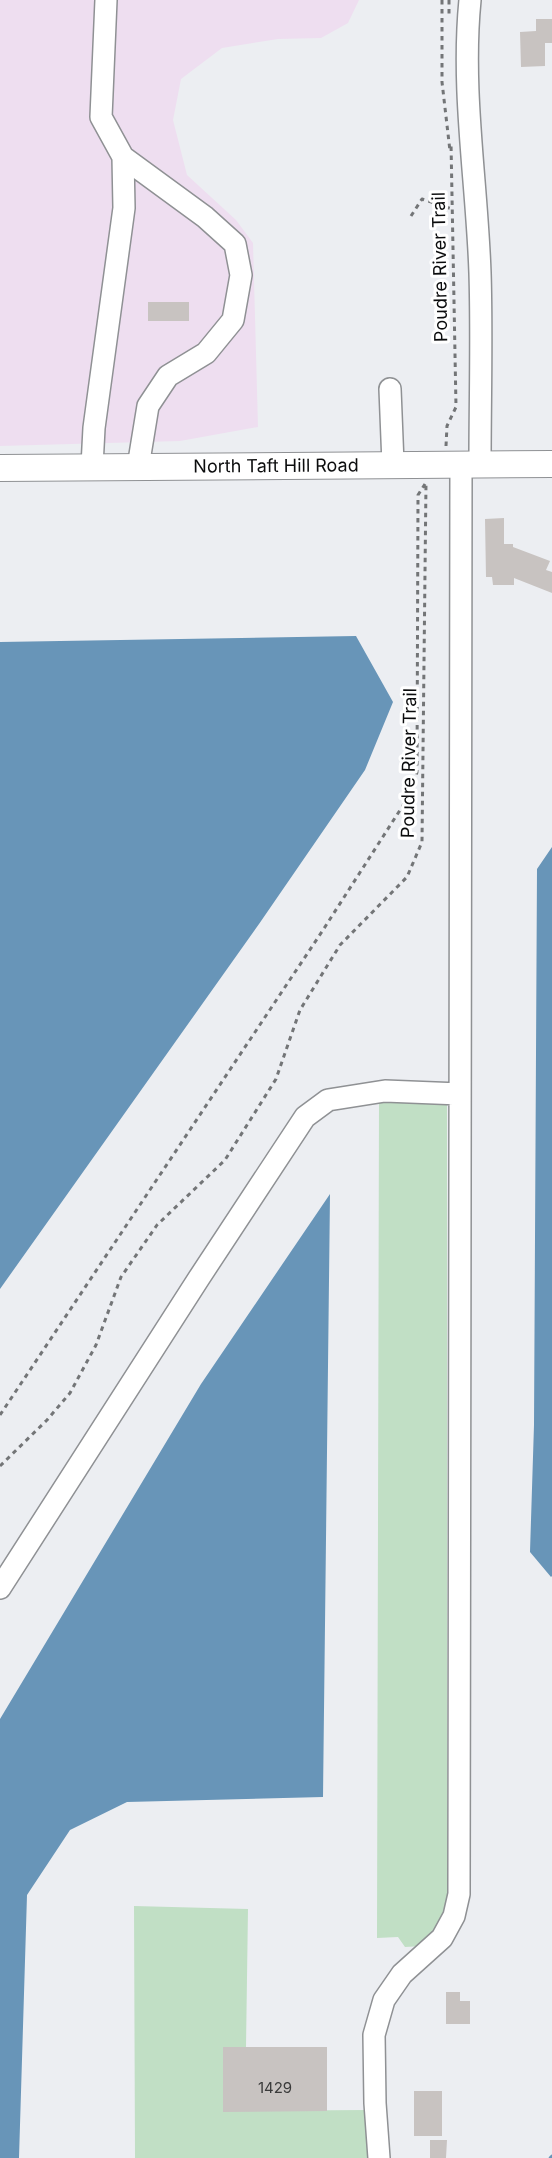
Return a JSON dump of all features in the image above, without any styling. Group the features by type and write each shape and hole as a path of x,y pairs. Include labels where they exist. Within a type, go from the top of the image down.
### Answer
{"main road":[{"name":"North Taft Hill Road","path":"0,468 393,464 451,468 552,464"}],"lane":[{"path":"106,0 101,117 123,157 206,217 235,244 241,275 233,320 206,353 168,376 148,406 138,467"},
{"path":"379,2158 375,2103 374,2035 376,2026 384,2000 402,1974 442,1938 454,1916 459,1894 460,1094 451,468 480,273 467,73 470,0"},
{"path":"92,466 94,428 124,207 123,157"},
{"path":"390,389 393,464"},
{"path":"0,1588 305,1117 328,1100 385,1091 460,1094"}],"path":[{"path":"442,0 442,82 452,174"},
{"path":"449,0 450,23"},
{"name":"Poudre River Trail","path":"0,1466 47,1420 70,1393 96,1345 121,1277 157,1225 225,1160 276,1079 300,1010 334,954 340,945 407,877 423,842 451,468 446,448 447,426 456,407 451,116"},
{"path":"411,216 422,199 453,209"},
{"path":"0,1415 323,930 411,793 417,772 418,495 451,468"}],"shaded area":[{"path":"0,0 359,0 348,23 321,38 278,39 222,48 181,79 173,120 187,175 236,220 253,243 258,427 180,441 0,446"}],"green space":[{"path":"379,1102 447,1104 447,1903 443,1922 423,1946 405,1947 398,1937 377,1938"},
{"path":"134,1906 248,1909 246,2047 223,2048 223,2111 368,2110 373,2158 135,2158"}],"water":[{"path":"356,636 393,702 365,770 259,924 0,1289 0,642"},
{"path":"552,847 551,1577 530,1552 534,1425 537,869"},
{"path":"330,1194 323,1797 127,1802 70,1830 27,1895 19,2158 0,2158 0,1719 201,1384"}],"building":[{"path":"536,19 552,19 552,43 545,43 545,66 521,67 520,32 536,31"},
{"path":"148,302 189,302 189,321 148,321"},
{"path":"504,518 504,544 513,544 513,547 550,561 546,570 552,572 552,593 514,578 514,585 493,585 492,577 486,577 485,519"},
{"path":"446,1992 460,1992 460,2001 470,2001 470,2024 446,2024"},
{"path":"223,2047 327,2047 327,2111 223,2112"},
{"path":"414,2091 442,2091 442,2136 414,2136"},
{"path":"430,2140 447,2140 446,2158 430,2158"}]}
